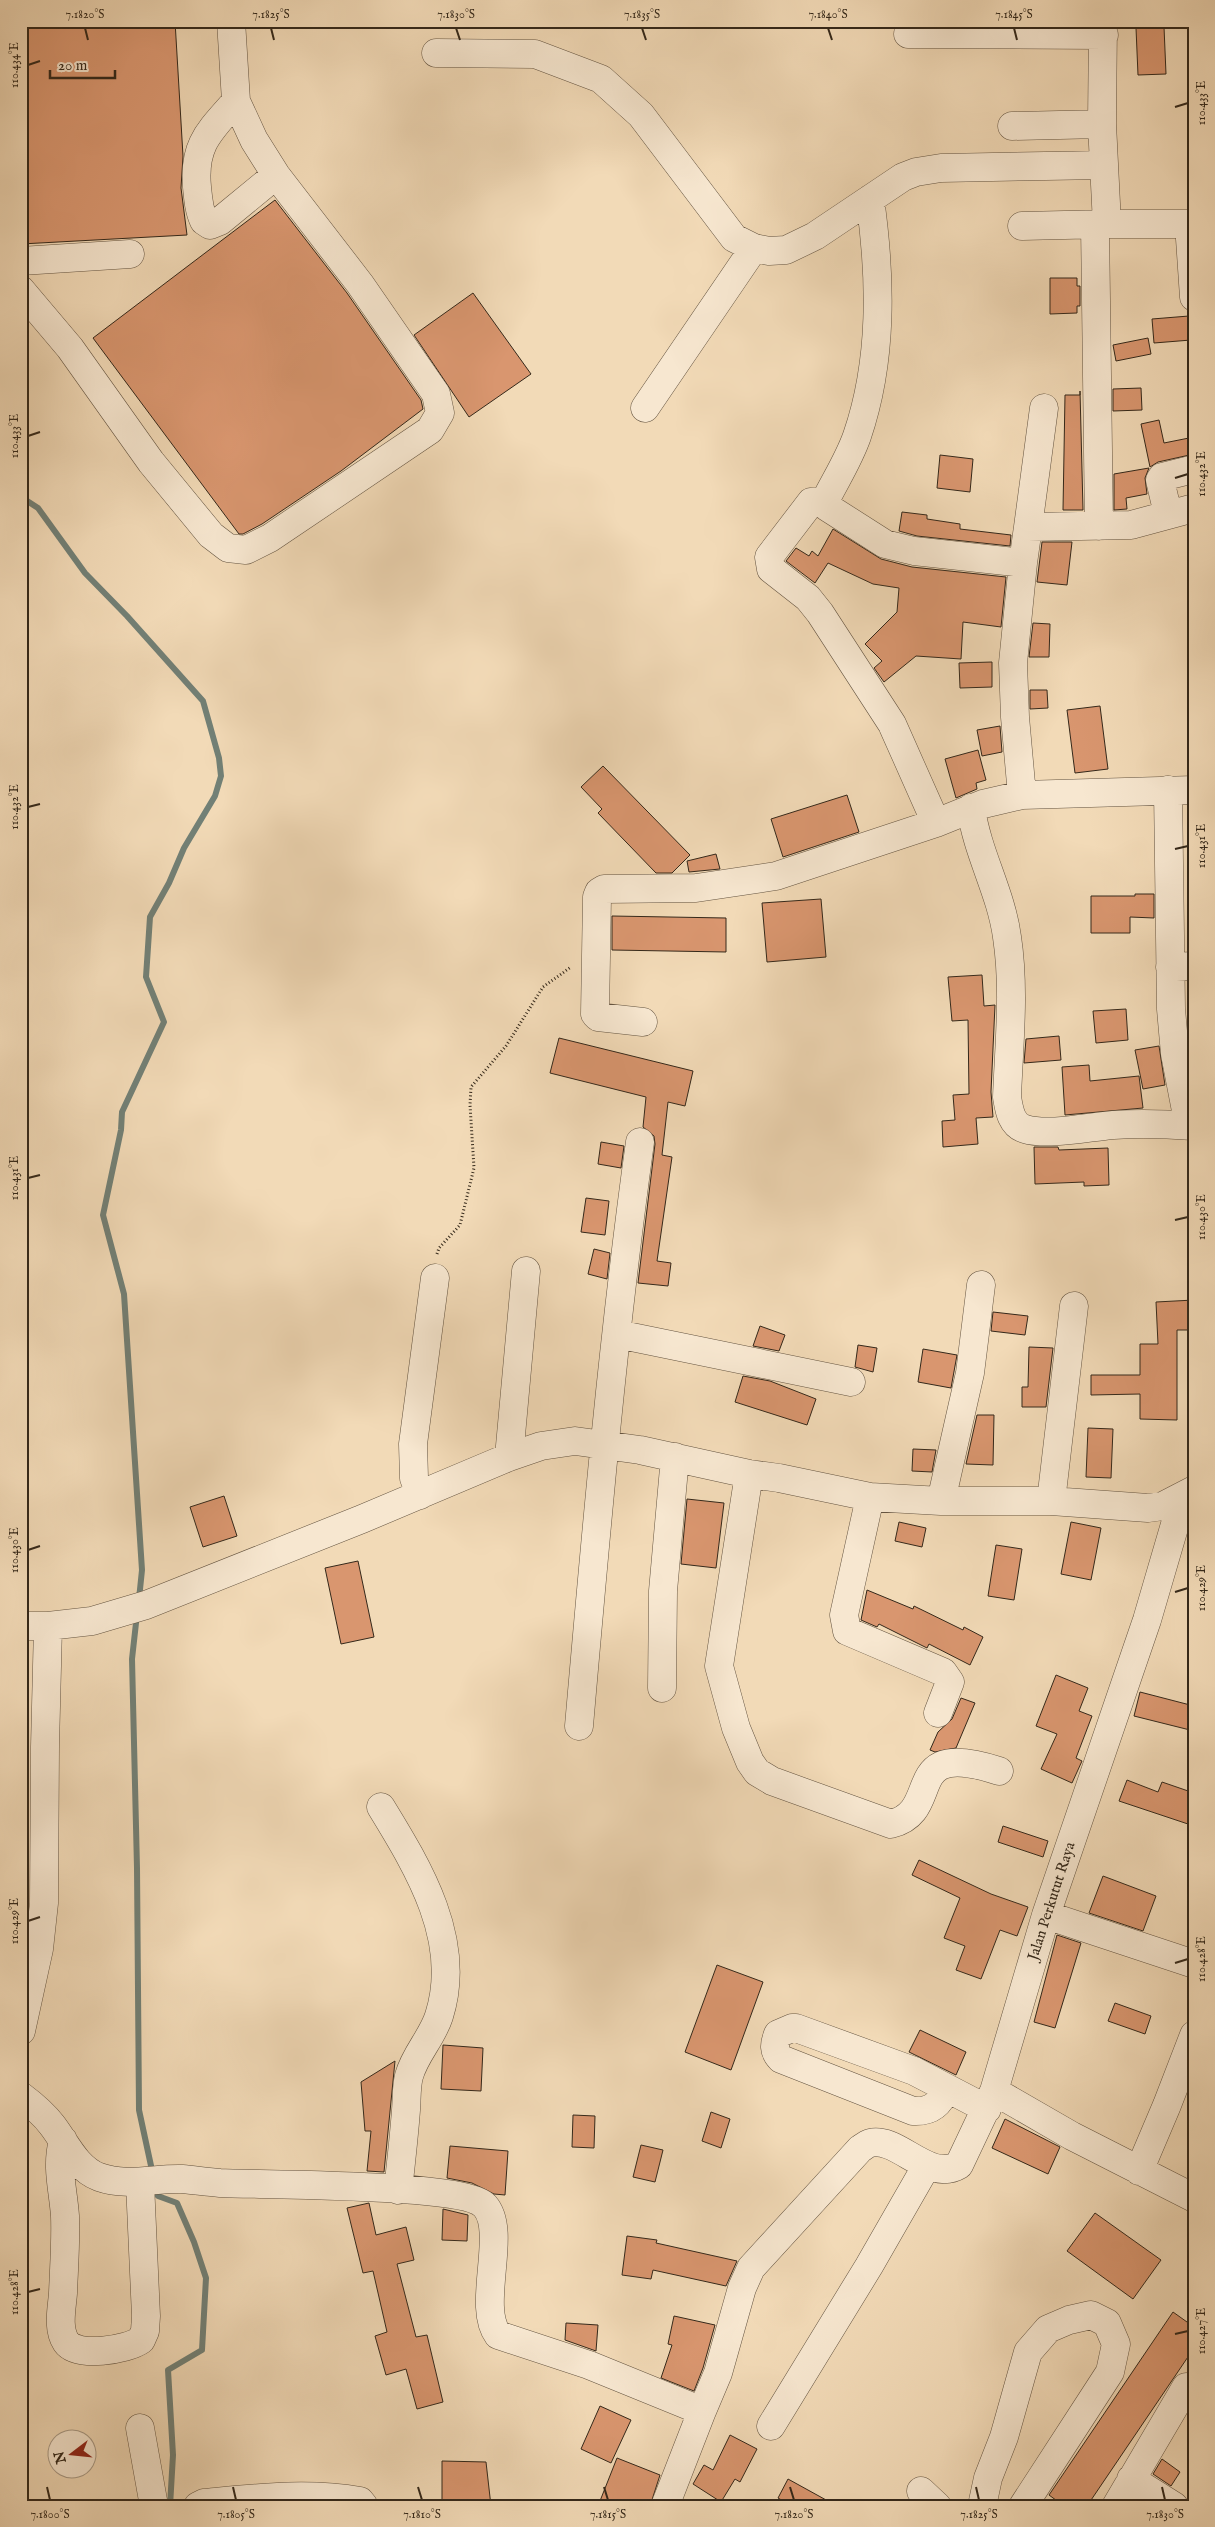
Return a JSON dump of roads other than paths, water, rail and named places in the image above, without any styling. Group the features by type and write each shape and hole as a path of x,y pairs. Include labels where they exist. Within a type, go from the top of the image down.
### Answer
{"street":[{"path":"21,290 70,348 151,462 211,535 228,548 246,550 270,538 430,430 440,413 436,394 360,284 276,175 254,140 236,101 231,21"},
{"path":"908,34 1104,28 1099,526"},
{"path":"436,53 534,54 601,79 641,115 734,238 754,248 769,251 786,250 815,236 903,177 916,172 941,168 1104,165"},
{"path":"236,101 216,124 197,155 198,198 204,221 210,225 220,221 276,175"},
{"path":"1012,126 1102,124"},
{"path":"870,199 875,232 878,285 876,354 857,436 846,462 825,500 827,507 885,544 914,551 1023,563"},
{"path":"1022,226 1192,224 1194,296"},
{"path":"645,408 754,248"},
{"path":"21,261 130,254"},
{"path":"1022,795 1015,717 1013,663 1023,563 1044,408"},
{"path":"1028,527 1131,525 1181,511 1160,480 1162,477 1194,469"},
{"path":"825,500 811,502 769,557 769,565 771,569 808,598 820,613 887,716 936,823"},
{"path":"643,1022 597,1016 597,897 599,892 604,889 696,888 776,876 936,823 971,808 1022,795 1181,790 1182,967 1175,1054 1191,1126 1115,1125 1046,1131 1024,1129 1015,1123 1010,1114 1008,1097 1011,978 1007,936 974,830 971,808"},
{"path":"579,1726 604,1444 618,1334 624,1257 640,1142"},
{"path":"509,1457 526,1272"},
{"path":"420,1495 414,1478 413,1444 435,1278"},
{"path":"941,1501 970,1373 981,1285"},
{"path":"1051,1501 1074,1306"},
{"path":"618,1334 851,1382"},
{"path":"21,1626 48,1626 116,1615 146,1605 420,1495 509,1457 541,1446 575,1442 604,1444 675,1457 749,1474 779,1478 870,1497 941,1501 1051,1501 1148,1508 1163,1506 1188,1493"},
{"path":"662,1688 663,1592 675,1457"},
{"path":"749,1474 718,1666 736,1728 750,1762 757,1772 772,1781 891,1824 901,1822 911,1814 933,1770 947,1763 964,1762 999,1772"},
{"name":"Jalan Perkutut Raya","path":"666,2506 718,2373 742,2288 751,2268 860,2149 870,2143 882,2143 927,2165 944,2170 952,2170 959,2165 990,2100 1046,1915 1147,1620 1188,1493"},
{"path":"870,1497 844,1615 845,1626 847,1631 944,1672 950,1682 938,1713"},
{"path":"21,2031 40,1949 44,1903 48,1626"},
{"path":"381,1807 404,1844 433,1905 443,1935 447,1964 446,1988 439,2017 427,2042 415,2057 408,2079 398,2190"},
{"path":"1046,1915 1194,1964"},
{"path":"946,2088 941,2101 926,2112 913,2111 781,2059 775,2050 774,2044 778,2034 796,2028 914,2071 946,2088 990,2100 1194,2198"},
{"path":"1139,2170 1194,2035"},
{"path":"21,2096 36,2107 79,2163 93,2174 113,2181 143,2182 180,2179 430,2190 471,2198 487,2208 493,2226 491,2320 498,2335 589,2365 702,2411"},
{"path":"63,2140 58,2168 65,2216 61,2321 62,2334 71,2347 78,2350 125,2348 141,2340 145,2331 143,2182"},
{"path":"770,2426 869,2266 927,2165"},
{"path":"982,2506 988,2478 1004,2438 1028,2352 1048,2329 1068,2320 1090,2315 1107,2323 1116,2344 1110,2372 1023,2506"},
{"path":"1116,2506 1131,2478 1190,2388"},
{"path":"140,2428 154,2506"},
{"path":"1131,2478 1174,2506"},
{"path":"198,2506 204,2503 271,2497 330,2496 360,2501 364,2506"}],"waterway":[{"path":"21,497 38,508 85,573 127,616 203,701 219,758 221,776 215,796 184,848 169,883 150,917 146,977 164,1022 122,1112 121,1130 103,1215 124,1294 142,1570 139,1599"},
{"path":"137,1614 132,1659 137,1868 139,2110 153,2175"},
{"path":"156,2187 158,2196 177,2203 194,2242 206,2278 202,2350 168,2370 173,2455 170,2506"}]}
